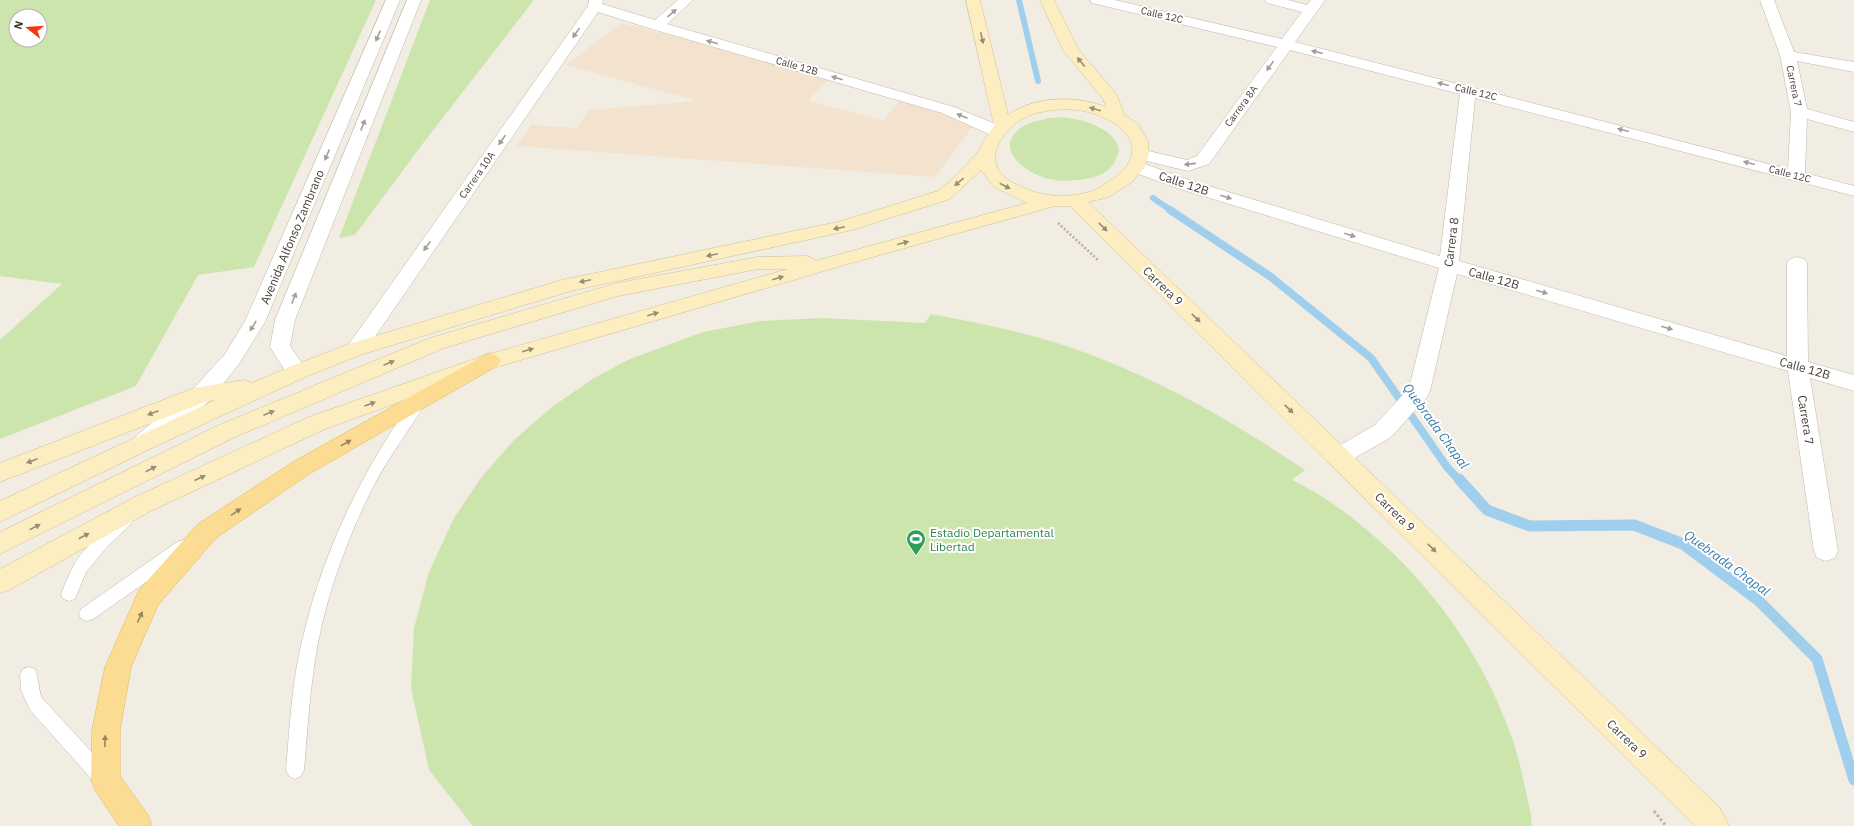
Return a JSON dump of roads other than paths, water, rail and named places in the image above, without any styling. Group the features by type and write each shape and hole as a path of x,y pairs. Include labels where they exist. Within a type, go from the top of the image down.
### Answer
{"main road":[{"path":"974,0 999,128"},
{"path":"1047,0 1071,50 1111,98 1118,117"},
{"path":"0,512 144,442 271,383 356,349 569,285 845,226 944,195 964,178 986,154 999,128 1019,114 1041,106 1067,104 1094,108 1118,117 1132,128 1140,141 1138,161 1126,178 1103,193 1064,200 834,262 490,361 317,423 143,504 0,582"},
{"path":"986,154 988,167 1000,183 1029,198 1064,200"},
{"name":"Carrera 9","path":"1064,200 1338,457 1692,802 1714,826"},
{"path":"0,544 227,431 438,343 617,290 758,263 834,262"},
{"path":"137,826 105,780 106,730 118,667 148,598 207,531 301,468 490,361"},
{"path":"0,473 202,394 271,383"}],"street":[{"name":"Avenida Alfonso Zambrano","path":"144,442 202,394 232,359 255,322 393,0"},
{"name":"Avenida Alfonso Zambrano","path":"297,372 280,348 285,320 414,0"},
{"path":"657,26 686,0"},
{"name":"Calle 12C","path":"1097,0 1286,44 1854,191"},
{"path":"1272,0 1314,5"},
{"name":"Carrera 7","path":"1767,0 1788,55 1800,112 1796,176"},
{"name":"Calle 12B","path":"595,3 657,26 948,110 999,128"},
{"name":"Carrera 10A","path":"356,349 595,3"},
{"name":"Carrera 8A","path":"1138,161 1188,166 1202,160 1314,5"},
{"path":"1788,55 1854,67"},
{"name":"Carrera 8","path":"1338,457 1383,431 1419,391 1449,265 1468,90"},
{"path":"1800,112 1854,127"},
{"name":"Calle 12B","path":"1138,161 1186,185 1449,265 1854,383"},
{"name":"Carrera 7","path":"1797,263 1798,366 1826,551"}],"lane":[{"path":"295,770 301,696 314,627 332,564 357,505 386,452 418,403"},
{"path":"69,594 80,568 98,546 143,504"},
{"path":"86,614 207,531"},
{"path":"29,675 30,690 36,704 105,780"}],"waterway":[{"path":"1019,0 1038,81"},
{"name":"Quebrada Chapal","path":"1153,198 1172,211"},
{"name":"Quebrada Chapal","path":"1170,210 1271,277 1371,358 1447,467 1459,480"},
{"name":"Quebrada Chapal","path":"1459,479 1487,510 1530,526 1634,525 1683,544 1759,601 1817,659 1854,780"}],"place":[{"name":"Estadio Departamental Libertad","path":"916,556"}]}
